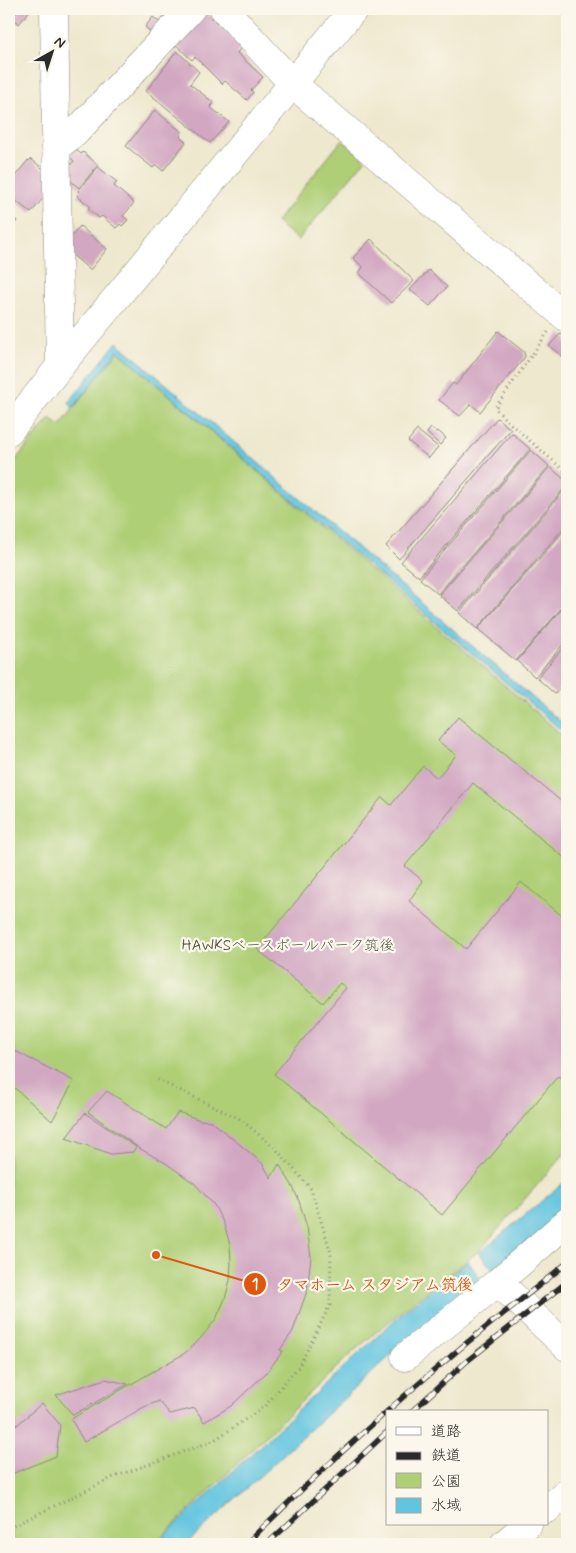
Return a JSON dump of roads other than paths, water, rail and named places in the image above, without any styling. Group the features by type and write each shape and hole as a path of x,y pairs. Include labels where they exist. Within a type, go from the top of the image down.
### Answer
{"street":[{"path":"54,9 60,366"},
{"path":"56,146 75,133 190,9"},
{"path":"224,9 293,84 564,315"},
{"path":"9,431 60,366 354,9"},
{"path":"405,1357 498,1282 567,1222"},
{"path":"498,1282 567,1347"},
{"path":"548,1508 567,1493"},
{"path":"504,1544 526,1526"}],"water":[{"path":"117,342 567,727 567,735 118,351 73,408 69,402"},
{"path":"567,1180 567,1210 493,1270 479,1253"},
{"path":"468,1261 481,1280 400,1347 186,1544 155,1544 403,1312"}],"railway":[{"path":"388,1410 471,1340 567,1263"},
{"path":"413,1410 467,1361 567,1282"},
{"path":"246,1544 386,1412"},
{"path":"267,1544 386,1433"}],"place":[{"name":"タマホーム スタジアム筑後","path":"156,1255"}],"park label":[{"name":"HAWKSベースボールパーク筑後","path":"288,945"}]}
